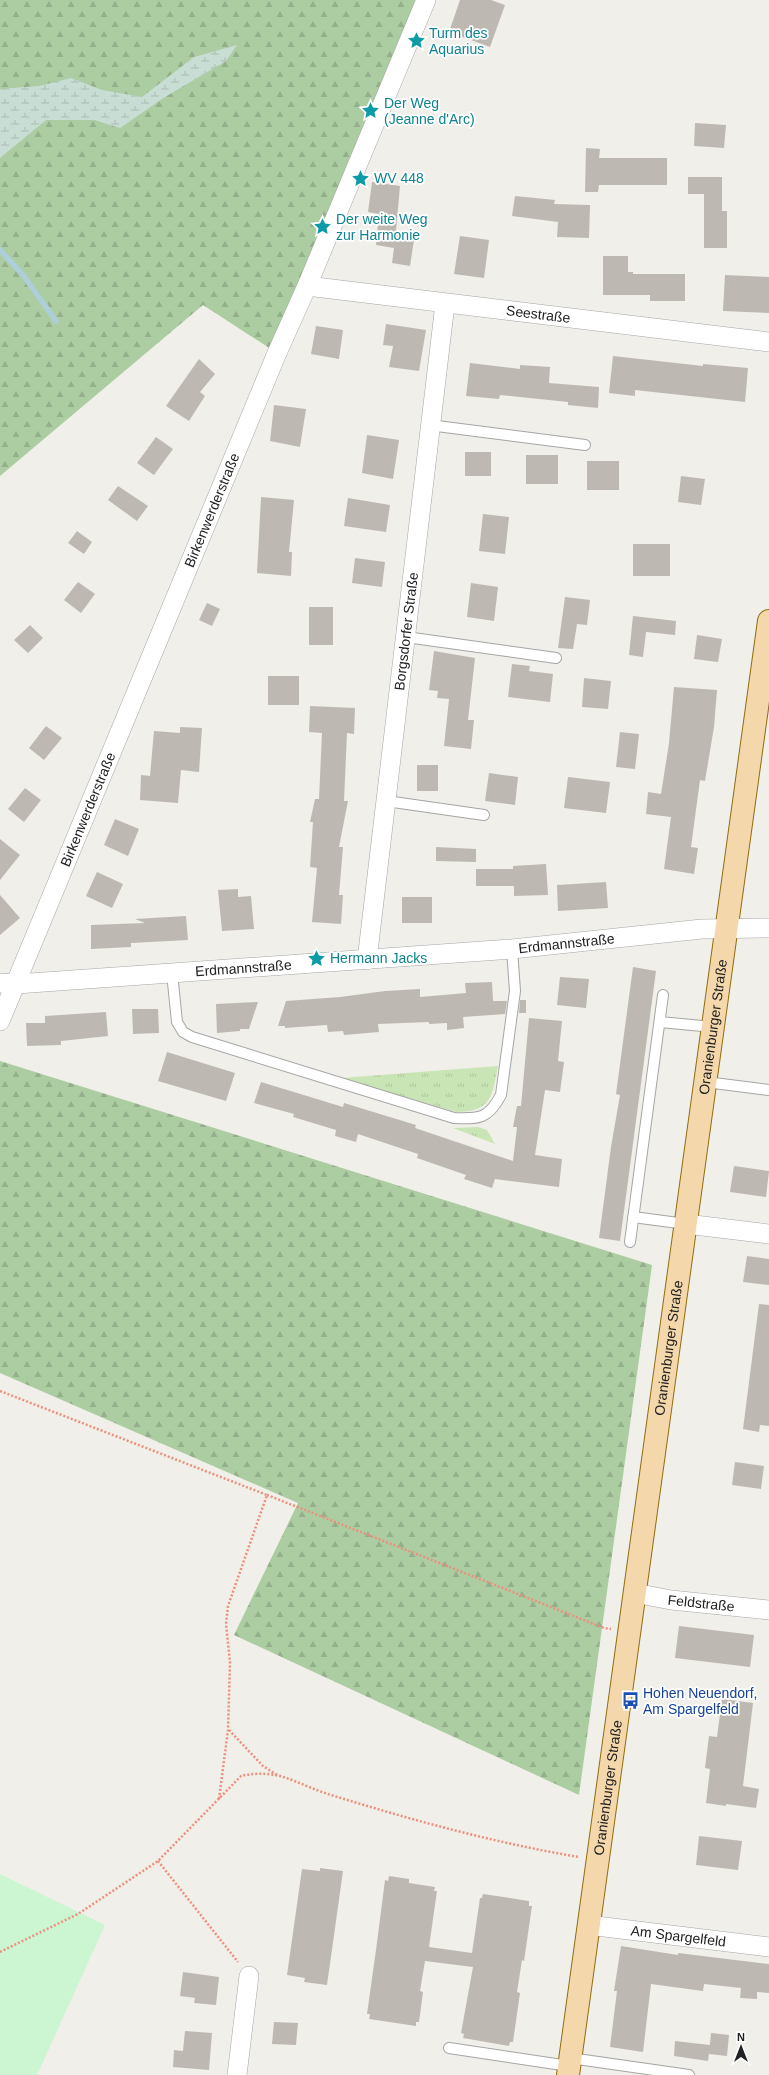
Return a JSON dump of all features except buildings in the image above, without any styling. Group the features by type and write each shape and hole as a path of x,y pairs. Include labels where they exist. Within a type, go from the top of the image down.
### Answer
{"main road":[{"name":"Oranienburger Straße","path":"569,2066 769,620"}],"street":[{"name":"Birkenwerderstraße","path":"0,1021 4,983 307,286 426,0"},
{"name":"Seestraße","path":"307,286 445,304 769,342"},
{"name":"Borgsdorfer Straße","path":"368,960 429,425 445,304"},
{"name":"Erdmannstraße","path":"4,983 368,960 512,949 702,929 769,928"},
{"path":"686,1224 769,1234"},
{"name":"Feldstraße","path":"634,1593 671,1600 769,1610"},
{"name":"Am Spargelfeld","path":"588,1925 769,1947"},
{"path":"237,2075 249,1976"}],"lane":[{"path":"429,425 585,445"},
{"path":"406,637 556,658"},
{"path":"386,801 484,816"},
{"path":"172,973 177,1022 183,1032 192,1037 454,1118 468,1119 481,1117 493,1110 501,1095 515,991 512,949"},
{"path":"630,1242 663,995"},
{"path":"660,1022 713,1027"},
{"path":"706,1082 768,1090"},
{"path":"633,1217 686,1224"},
{"path":"449,2048 569,2066 689,2075"}],"path":[{"path":"0,1391 604,1628 629,1631"},
{"path":"218,1800 228,1730 230,1662 226,1624 228,1606 267,1496"},
{"path":"228,1730 258,1762 279,1776 330,1795 529,1849 597,1860"},
{"path":"0,1952 78,1914 158,1861 241,1776 255,1774 279,1776"},
{"path":"158,1861 249,1976"}],"green space":[{"path":"0,0 419,0 277,353 203,305 0,476"},
{"path":"237,45 226,61 165,97 120,128 94,120 46,120 0,158 0,89 39,86 71,78 102,90 142,97 194,57"},
{"path":"0,1061 652,1265 579,1795 234,1635 298,1503 0,1373"},
{"path":"498,1066 492,1094 484,1105 477,1109 456,1112 341,1078"},
{"path":"478,1127 487,1130 495,1144 453,1128"},
{"path":"0,1874 105,1925 37,2075 0,2075"}],"waterway":[{"path":"0,250 23,275 56,321"}],"place":[{"name":"Turm des Aquarius","path":"416,41"},
{"name":"Der Weg (Jeanne d'Arc)","path":"371,111"},
{"name":"WV 448","path":"361,178"},
{"name":"Der weite Weg zur Harmonie","path":"323,227"},
{"name":"Hermann Jacks","path":"317,958"},
{"name":"Hohen Neuendorf, Am Spargelfeld","path":"630,1701"}]}
